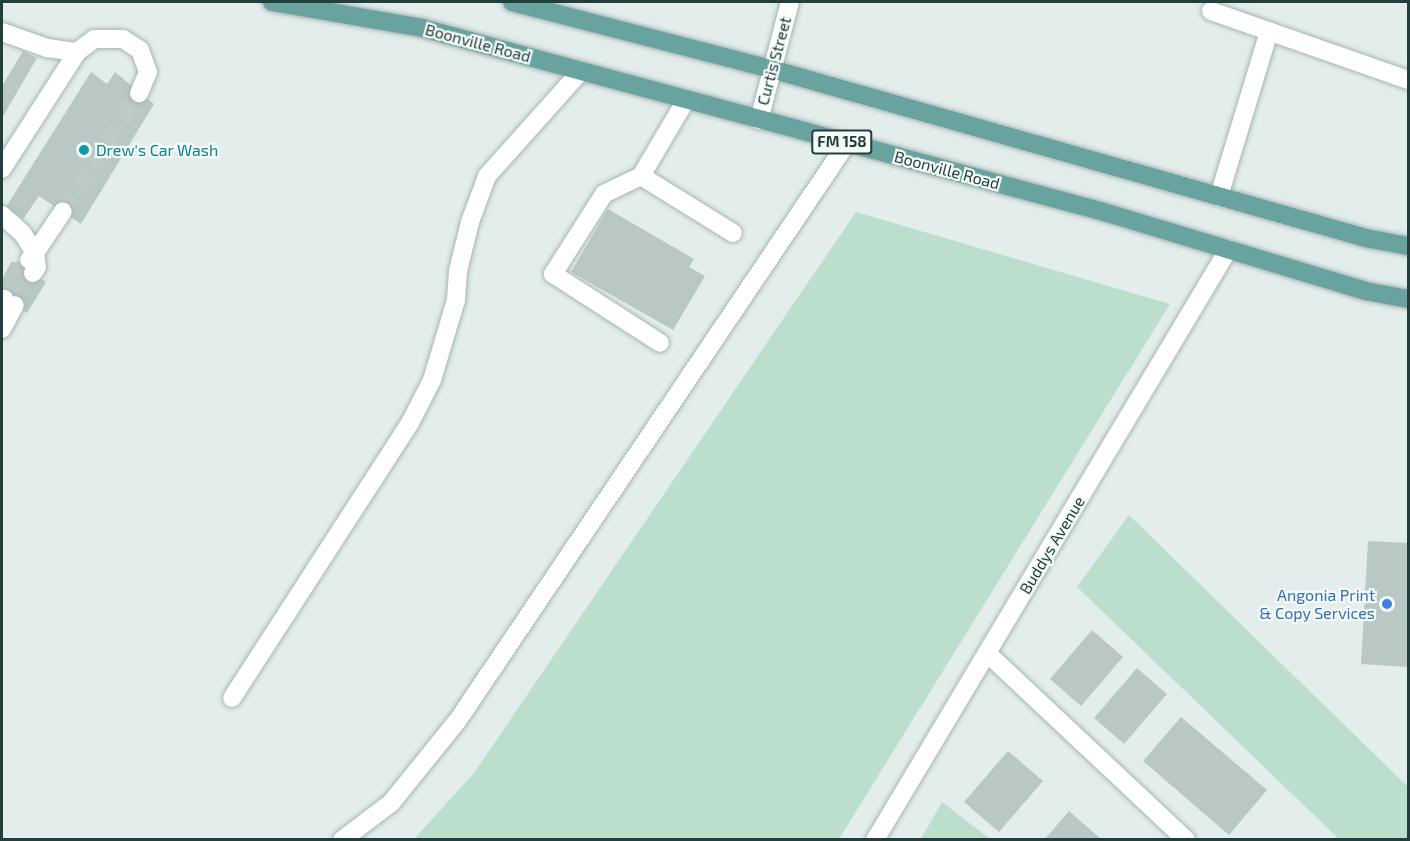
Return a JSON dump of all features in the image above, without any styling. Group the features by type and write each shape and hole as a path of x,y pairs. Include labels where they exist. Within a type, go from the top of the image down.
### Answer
{"main road":[{"name":"Boonville Road","path":"272,2 422,28 1104,212 1365,291 1408,299"},
{"path":"512,2 771,69 1366,238 1408,246"}],"street":[{"name":"Curtis Street","path":"759,120 790,2"},
{"path":"1211,11 1408,80"},
{"path":"1219,196 1269,31"},
{"path":"2,32 47,48 77,52"},
{"path":"2,169 77,52 94,39 123,39 140,50 147,72 139,93"},
{"path":"232,698 410,423 432,380 456,300 458,272 470,222 487,176 581,71"},
{"path":"660,343 553,274 604,194 642,176 686,100"},
{"path":"342,840 391,803 458,720 848,143"},
{"path":"642,176 733,233"},
{"path":"2,215 23,234 31,264 63,212"},
{"name":"Buddys Avenue","path":"875,840 1228,249"},
{"path":"2,329 7,302"},
{"path":"987,653 1186,840"}],"green space":[{"path":"856,212 1170,304 839,839 414,839 474,773"},
{"path":"1129,515 1408,787 1408,839 1339,839 1077,587"},
{"path":"942,802 990,839 921,839"}],"building":[{"path":"23,51 37,58 2,118 2,86"},
{"name":"Drew's Car Wash","path":"91,72 107,84 115,72 154,104 81,224 39,196 23,219 6,207"},
{"path":"608,209 694,259 689,267 705,276 673,330 571,272"},
{"path":"12,261 46,282 27,313 2,297 2,279"},
{"name":"Angonia Print & Copy Services","path":"1368,541 1408,543 1408,667 1361,664"},
{"path":"1092,630 1123,657 1081,706 1050,679"},
{"path":"1137,668 1167,694 1124,744 1094,718"},
{"path":"1181,717 1267,790 1229,835 1143,761"},
{"path":"1008,751 1043,781 999,832 964,802"},
{"path":"1069,811 1102,840 1044,840"}],"tunnel":[{"path":"63,211 139,93"},
{"path":"4,299 24,266"}],"place":[{"name":"Drew's Car Wash","path":"84,150"},
{"name":"Angonia Print & Copy Services","path":"1387,604"}]}
